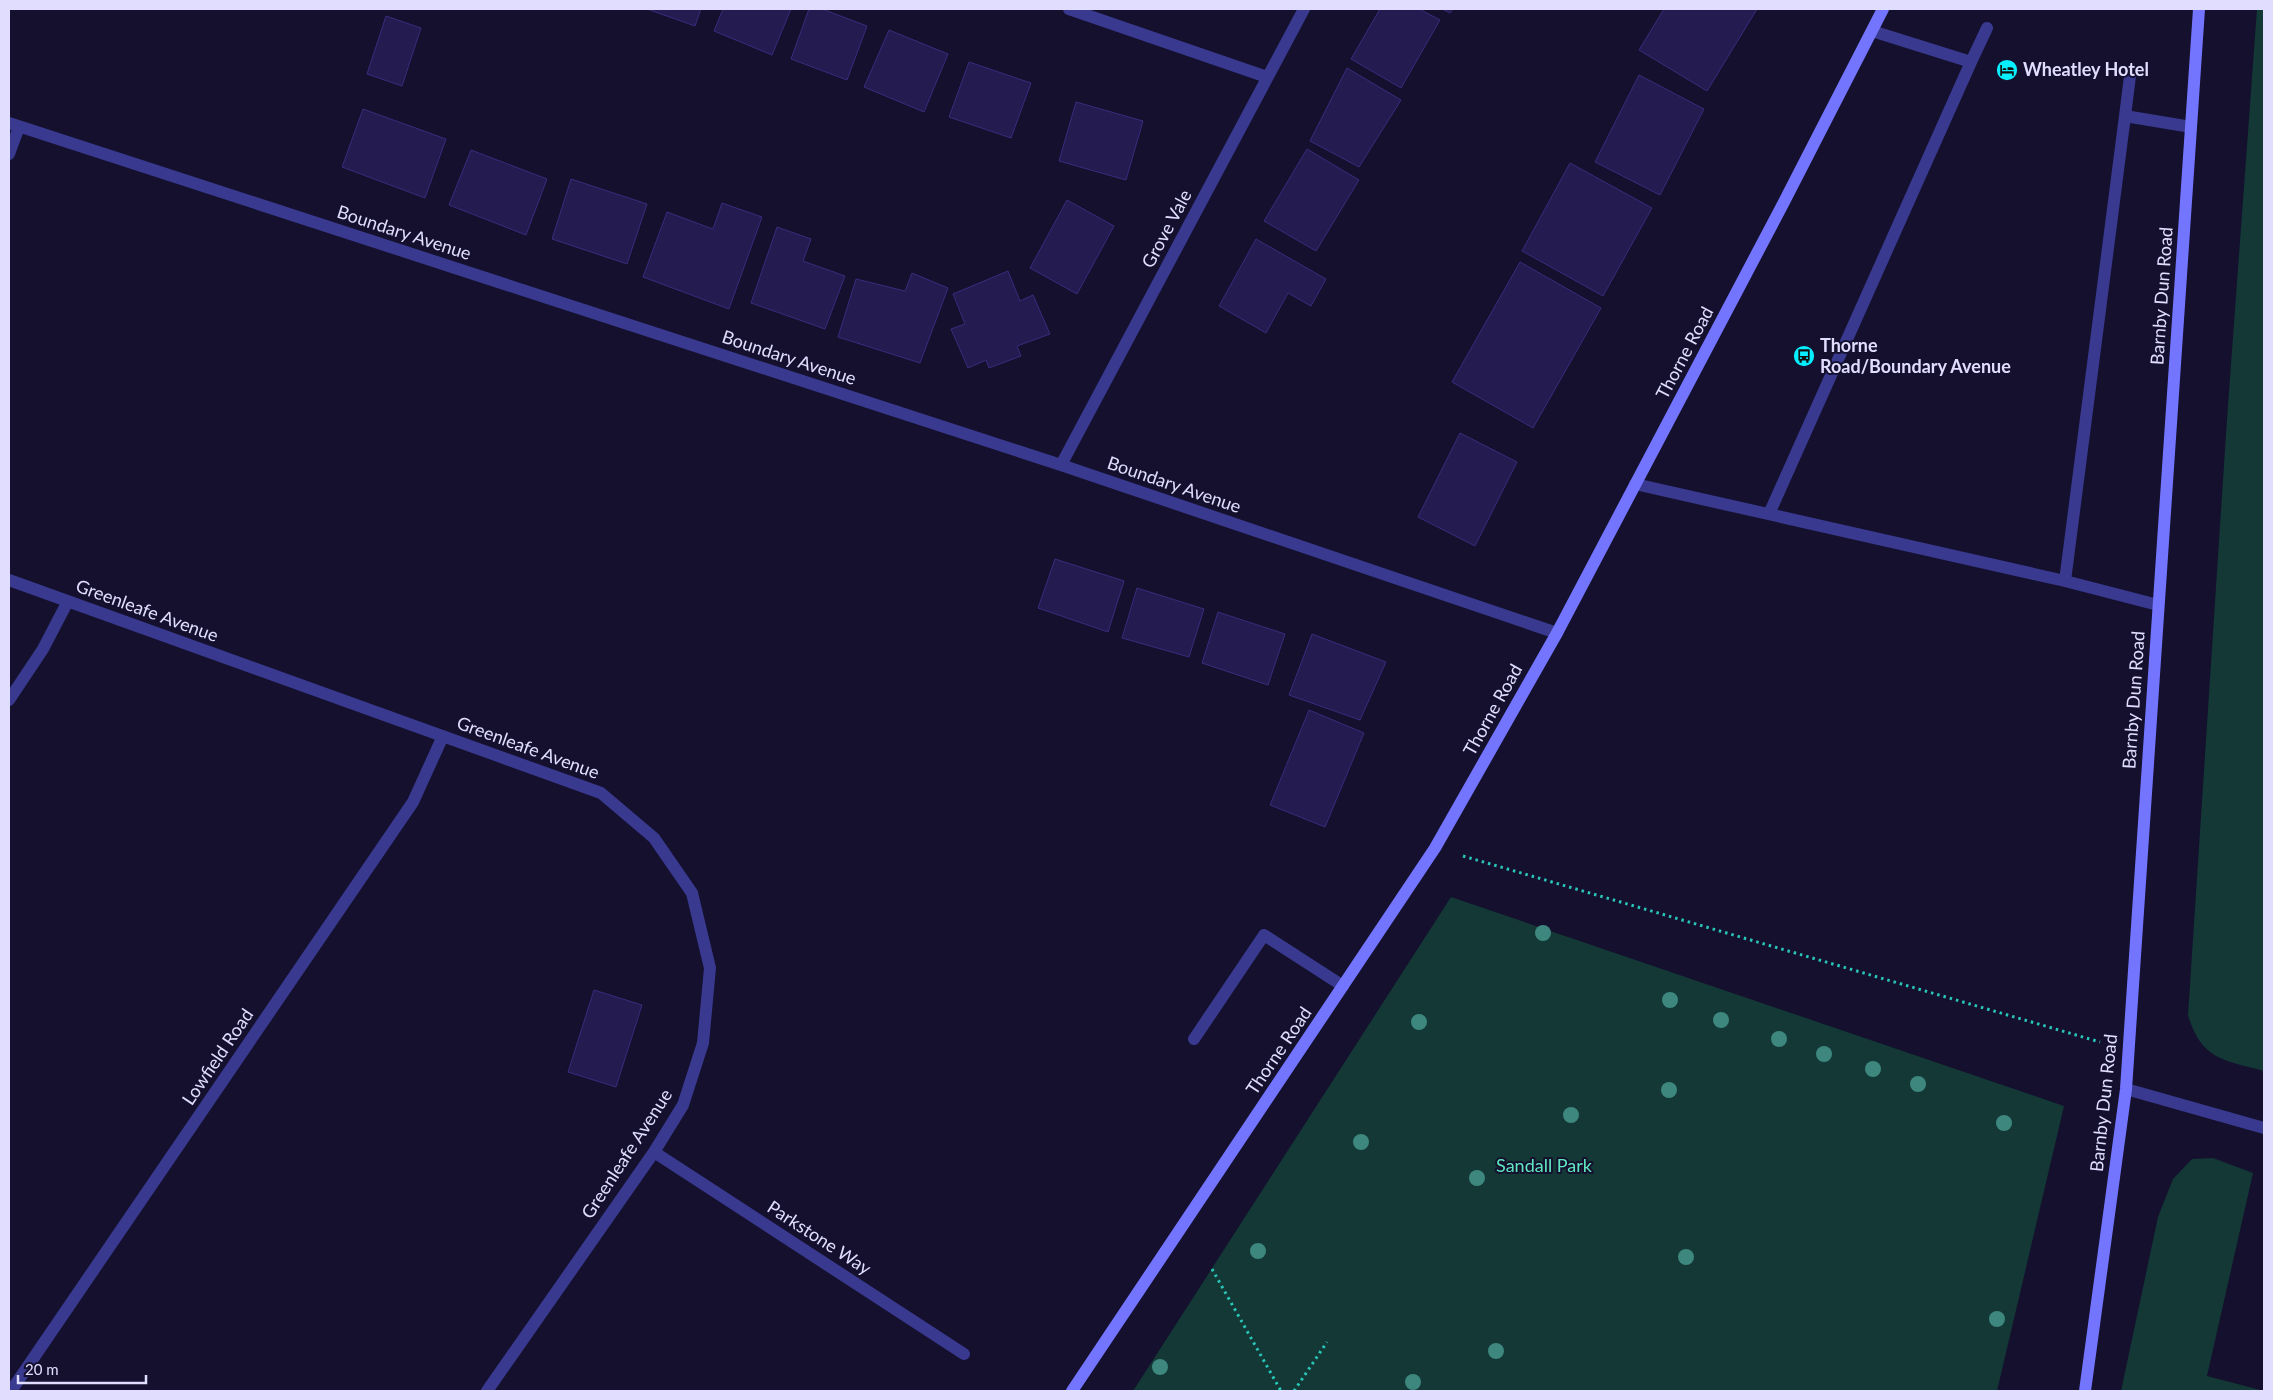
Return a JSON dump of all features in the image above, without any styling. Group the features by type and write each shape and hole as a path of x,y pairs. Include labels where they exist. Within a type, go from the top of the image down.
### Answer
{"street":[{"path":"1069,9 1267,78"},
{"name":"Grove Vale","path":"1061,465 1304,9"},
{"name":"Thorne Road","path":"1072,1391 1435,848 1557,633 1784,202 1883,9"},
{"name":"Barnby Dun Road","path":"2086,1391 2126,1089 2127,1050 2200,9"},
{"path":"1769,514 1987,28"},
{"path":"1872,31 1971,62"},
{"path":"2065,582 2130,76"},
{"path":"2125,116 2191,126"},
{"path":"9,154 14,125"},
{"name":"Boundary Avenue","path":"14,125 1061,465 1557,633"},
{"path":"1636,484 2158,605"},
{"name":"Greenleafe Avenue","path":"9,580 601,793 654,838 692,893 710,968 703,1043 683,1105 654,1152 487,1391"},
{"path":"9,700 43,649 68,601"},
{"name":"Lowfield Road","path":"11,1391 413,802 443,736"},
{"path":"1194,1038 1264,935 1343,986"},
{"path":"2126,1089 2264,1128"},
{"name":"Parkstone Way","path":"654,1152 964,1354"}],"path":[{"path":"1435,848 2127,1050"},
{"path":"1212,1269 1281,1391"},
{"path":"1294,1391 1327,1342"}],"green space":[{"path":"2257,9 2264,9 2264,1071 2226,1060 2207,1050 2193,1030 2188,1015 2227,419"},
{"name":"Sandall Park","path":"1451,897 2064,1106 1997,1391 1133,1391"},
{"path":"2213,1158 2253,1173 2207,1376 2264,1391 2121,1391 2158,1217 2173,1179 2192,1159"}],"building":[{"path":"647,9 701,9 695,26"},
{"path":"723,9 791,9 772,55 714,31"},
{"path":"809,9 822,9 867,26 847,80 791,59"},
{"path":"1380,9 1419,9 1440,20 1401,88 1351,59"},
{"path":"1442,9 1453,9 1450,13"},
{"path":"1664,9 1757,9 1707,91 1639,50"},
{"path":"386,16 421,28 402,86 367,74"},
{"path":"889,30 948,54 924,112 864,87"},
{"path":"969,62 1031,83 1011,138 949,117"},
{"path":"1347,68 1401,100 1359,167 1310,141"},
{"path":"1639,75 1704,109 1660,195 1595,162"},
{"path":"1076,102 1143,121 1126,180 1059,161"},
{"path":"363,109 446,139 425,198 342,167"},
{"path":"1307,149 1359,180 1316,251 1264,221"},
{"path":"471,150 547,179 526,235 449,205"},
{"path":"1570,163 1652,208 1603,296 1522,251"},
{"path":"571,179 647,204 627,264 552,239"},
{"path":"1067,200 1114,226 1077,294 1030,268"},
{"path":"722,203 762,217 729,309 643,277 667,212 713,229"},
{"path":"777,227 811,239 803,261 845,276 825,329 751,303"},
{"path":"1256,239 1326,279 1311,306 1288,293 1266,333 1219,306"},
{"path":"1520,262 1601,308 1533,428 1452,382"},
{"path":"1008,271 1020,301 1033,295 1050,334 1017,346 1021,356 989,368 986,360 968,368 951,329 965,324 953,294"},
{"path":"912,273 948,288 920,363 838,337 856,279 905,291"},
{"path":"1460,433 1517,462 1475,546 1418,517"},
{"path":"1055,559 1124,581 1108,632 1038,608"},
{"path":"1137,588 1204,609 1189,657 1122,638"},
{"path":"1218,612 1285,634 1268,685 1202,663"},
{"path":"1312,634 1386,662 1360,720 1289,695"},
{"path":"1309,710 1364,733 1325,827 1270,805"},
{"path":"594,990 642,1005 616,1087 568,1072"}],"place":[{"name":"Wheatley Hotel","path":"2007,70"},
{"name":"Thorne Road/Boundary Avenue","path":"1804,356"}]}
